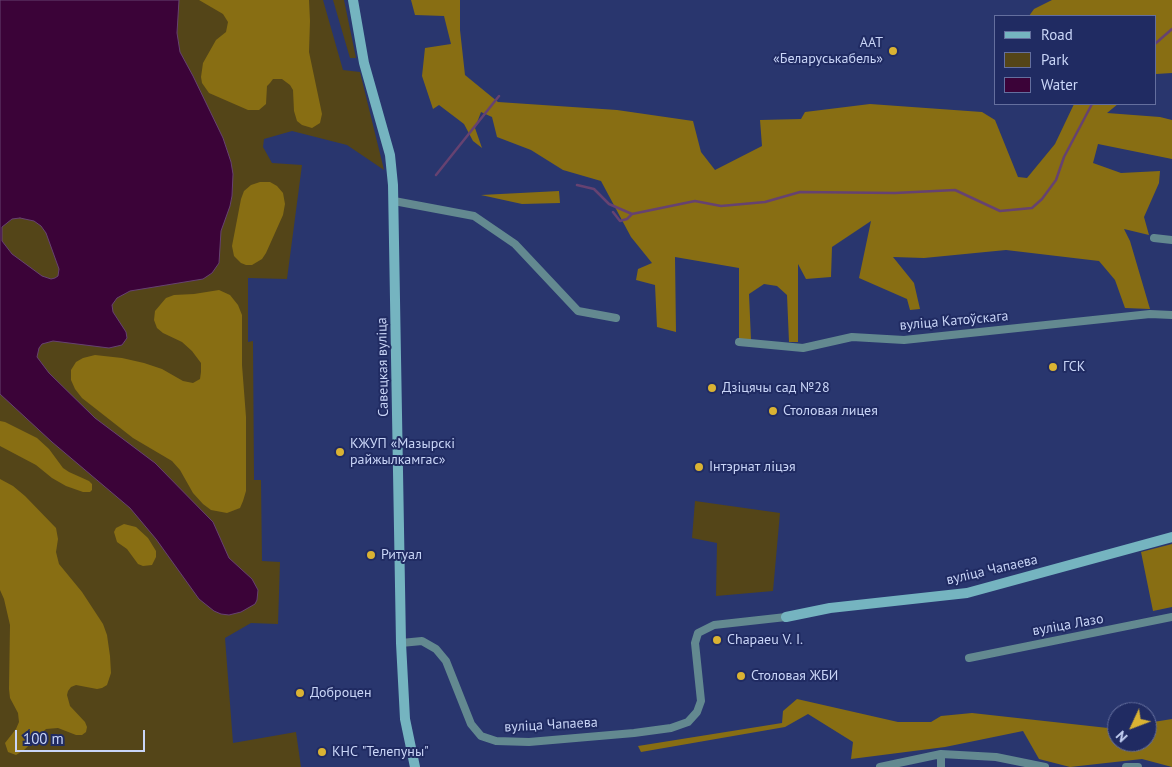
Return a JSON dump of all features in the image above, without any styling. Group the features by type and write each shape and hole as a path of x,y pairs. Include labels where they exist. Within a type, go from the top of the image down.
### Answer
{"street":[{"name":"Савецкая вуліца","path":"352,0 364,63 390,155 394,200 401,643 405,719 415,767"},
{"path":"394,200 474,216 515,244 578,311 616,318"},
{"path":"1154,238 1172,240"},
{"name":"вуліца Катоўскага","path":"739,342 802,348 852,337 904,340 1150,314 1172,315"},
{"name":"вуліца Чапаева","path":"401,643 422,641 436,649 446,661 471,724 481,736 496,741 529,742 634,733 670,728 688,722 697,712 701,701 695,643 698,633 714,625 786,617 830,608 967,593 1172,537"},
{"name":"вуліца Лазо","path":"969,658 1172,617"},
{"path":"880,767 941,754 996,757 1045,767"},
{"path":"941,754 941,767"},
{"path":"1126,767 1138,767"}],"green space":[{"path":"0,0 323,0 343,70 360,72 384,170 347,145 292,131 264,139 263,147 272,163 302,165 287,279 248,278 248,342 253,341 254,480 261,480 262,561 280,562 278,624 251,623 225,638 233,743 296,732 301,767 0,767"},
{"path":"333,0 344,0 356,58 350,58"},
{"path":"695,501 780,513 773,591 716,596 717,543 692,538"}],"shaded area":[{"path":"199,0 309,0 309,52 322,114 320,123 312,128 302,125 297,121 294,111 293,90 282,79 273,79 267,86 266,104 259,110 248,110 209,93 202,83 203,63 216,40 226,32 228,22 223,14"},
{"path":"411,0 460,0 460,30 465,75 498,102 617,110 693,121 701,152 715,170 762,146 760,120 801,119 805,112 870,104 982,112 995,120 1018,177 1027,178 1055,144 1074,105 1117,105 1107,113 1160,117 1172,120 1172,159 1098,144 1093,163 1121,173 1160,171 1159,183 1144,217 1149,235 1124,229 1130,241 1150,309 1125,308 1115,280 1099,261 1006,250 924,258 893,257 914,283 920,309 910,310 907,299 859,278 871,221 832,247 831,277 806,279 798,264 798,342 789,342 787,295 777,286 764,284 749,294 751,340 739,339 739,268 675,257 676,332 657,327 655,285 636,280 638,269 652,263 631,237 601,181 563,170 531,150 497,137 492,117 481,112 475,128 482,148 473,141 464,124 439,105 433,109 422,76 425,48 451,44 444,16 415,15"},
{"path":"1052,0 1172,0 1172,73 1157,74 1157,15 1030,15 1034,9"},
{"path":"260,182 270,182 277,186 283,193 285,204 283,215 266,253 262,259 252,265 246,265 234,256 232,246 244,191 251,185"},
{"path":"559,191 560,203 522,204 481,195"},
{"path":"219,290 230,295 238,305 242,315 242,365 246,417 246,491 240,508 227,513 211,510 203,504 193,493 180,470 172,461 133,438 82,398 71,380 71,370 76,362 95,355 144,363 162,369 183,381 193,383 200,379 201,363 182,342 157,328 154,320 155,311 166,298 174,295"},
{"path":"0,421 37,438 49,449 63,468 89,481 92,484 92,490 90,492 83,492 66,486 36,465 0,446"},
{"path":"0,479 13,486 25,496 56,528 58,539 56,552 59,564 82,592 103,624 107,635 111,673 107,685 102,688 97,689 76,685 68,691 67,695 70,706 85,722 86,732 82,735 76,735 58,728 46,729 16,755 8,752 5,743 19,722 18,713 10,698 10,625 0,590"},
{"path":"124,524 136,527 148,538 156,551 156,557 152,565 143,566 138,564 127,549 117,542 114,532 116,528"},
{"path":"1172,544 1172,607 1153,611 1141,552"},
{"path":"797,699 898,722 931,722 941,716 972,713 1107,728 1107,752 1157,752 1157,721 1172,719 1172,767 1142,759 1070,767 1039,759 1023,731 945,747 851,759 853,742 808,714 785,727 641,752 638,746 782,723 783,711"}],"water":[{"path":"0,0 179,0 177,33 180,52 223,138 233,174 230,206 221,231 219,263 212,273 203,279 130,291 117,298 112,305 113,312 126,332 127,338 122,345 109,348 53,341 42,344 37,357 49,373 95,418 155,463 213,522 229,558 252,579 258,590 255,604 241,612 229,615 214,611 199,599 156,539 130,508 52,442 0,394","holes":["20,218 34,221 46,233 59,269 58,276 55,278 51,279 42,276 12,254 2,241 2,227 12,219"]}],"waterway":[{"path":"1157,42 1172,29"},
{"path":"436,175 499,96"},
{"path":"577,185 594,189 609,204 632,214 695,201 721,206 765,202 800,192 895,193 955,190 1000,211 1032,208 1042,199 1056,180 1064,157 1091,105"},
{"path":"613,212 620,221 627,219 632,214"}],"place":[{"name":"ААТ «Беларуськабель»","path":"893,51"},
{"name":"ГСК","path":"1053,367"},
{"name":"Дзіцячы сад №28","path":"712,388"},
{"name":"Столовая лицея","path":"773,411"},
{"name":"КЖУП «Мазырскі райжылкамгас»","path":"340,452"},
{"name":"Інтэрнат ліцэя","path":"699,467"},
{"name":"Ритуал","path":"371,555"},
{"name":"Chapaeu V. I.","path":"717,640"},
{"name":"Столовая ЖБИ","path":"741,676"},
{"name":"Доброцен","path":"300,693"},
{"name":"КНС \"Телепуны\"","path":"322,752"}]}
